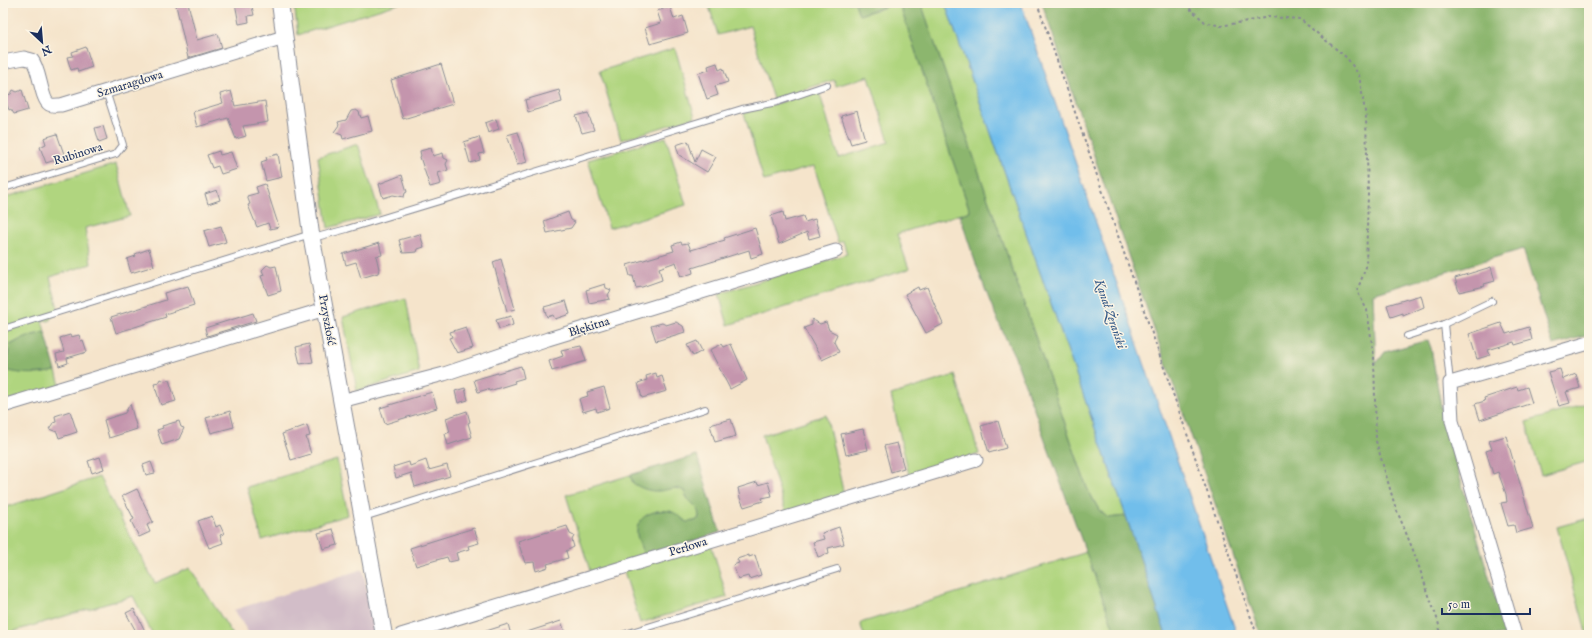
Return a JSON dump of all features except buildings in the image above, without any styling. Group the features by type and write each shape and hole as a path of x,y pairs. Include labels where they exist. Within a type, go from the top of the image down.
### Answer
{"street":[{"name":"Przyszłość","path":"280,3 311,236 384,635"},
{"name":"Szmaragdowa","path":"3,62 24,58 34,61 45,98 49,104 61,105 284,37"},
{"name":"Błękitna","path":"341,401 444,374 548,339 836,251"},
{"path":"3,406 324,309"},
{"path":"1515,635 1452,421 1450,383 1589,343"},
{"name":"Perłowa","path":"401,635 976,460"}],"lane":[{"path":"3,329 311,236 347,229 742,109 776,102 828,85"},
{"name":"Rubinowa","path":"4,188 116,154 123,145 106,92"},
{"path":"1407,336 1444,324 1492,301"},
{"path":"1444,324 1450,383"},
{"path":"362,517 705,410"},
{"path":"622,635 836,569"}],"path":[{"path":"1037,3 1257,635"},
{"path":"1187,3 1189,8 1205,22 1221,26 1269,17 1300,20 1347,58 1359,75 1366,118 1368,193 1366,267 1358,291 1366,310 1374,357 1376,441 1395,506 1413,550 1438,621 1441,635"}],"shaded area":[{"path":"363,569 375,635 250,635 234,610"}],"green space":[{"path":"294,3 401,3 298,35"},
{"path":"708,3 855,3 859,15 899,3 970,211 897,234 909,269 728,325 719,294 847,254 843,241 838,243 814,166 764,181 744,113 819,91 839,158 889,142 869,76 836,86 834,80 773,99 750,26 718,35"},
{"path":"855,3 896,3 859,15"},
{"path":"899,3 921,3 1087,488 1099,510 1108,518 1126,516 1166,635 1116,635 1015,357 984,288 960,215 970,211"},
{"path":"921,3 945,3 1126,516 1108,518 1099,510 1087,488"},
{"path":"1042,3 1589,3 1589,335 1553,345 1523,249 1373,294 1376,364 1385,352 1428,340 1431,348 1444,423 1506,635 1261,635 1127,252"},
{"path":"675,48 695,117 621,140 600,71"},
{"path":"666,137 686,205 609,228 588,160"},
{"path":"358,144 380,214 328,228 318,157"},
{"path":"116,164 130,216 85,228 91,264 50,277 58,308 49,321 42,320 45,332 25,337 10,345 6,366 37,374 56,371 60,385 3,402 3,198"},
{"path":"406,298 419,372 357,391 343,317"},
{"path":"45,332 56,371 32,374 9,371 6,366 10,345 25,337"},
{"path":"955,375 979,454 909,475 891,395"},
{"path":"1589,403 1589,411 1587,412 1589,461 1541,475 1526,422"},
{"path":"826,415 844,495 786,513 762,435"},
{"path":"697,455 720,532 645,557 637,536 638,525 644,517 653,512 669,511 687,522 695,521 699,518 698,509 687,498 684,491 680,489 674,488 661,491 647,490 633,483 630,475"},
{"path":"337,460 348,515 262,540 247,487"},
{"path":"630,475 633,483 679,488 684,491 687,498 698,509 699,518 695,521 687,522 670,511 656,511 637,535 645,557 591,574 566,495"},
{"path":"99,477 155,583 190,568 233,635 153,635 133,596 11,632 12,635 3,635 3,508"},
{"path":"1589,518 1589,635 1587,635 1557,527"},
{"path":"711,544 727,597 640,623 624,571"},
{"path":"1087,552 1116,635 864,635 860,623"}],"water":[{"name":"Kanał Żerański","path":"945,3 1021,3 1237,635 1166,635 1126,516"}]}
